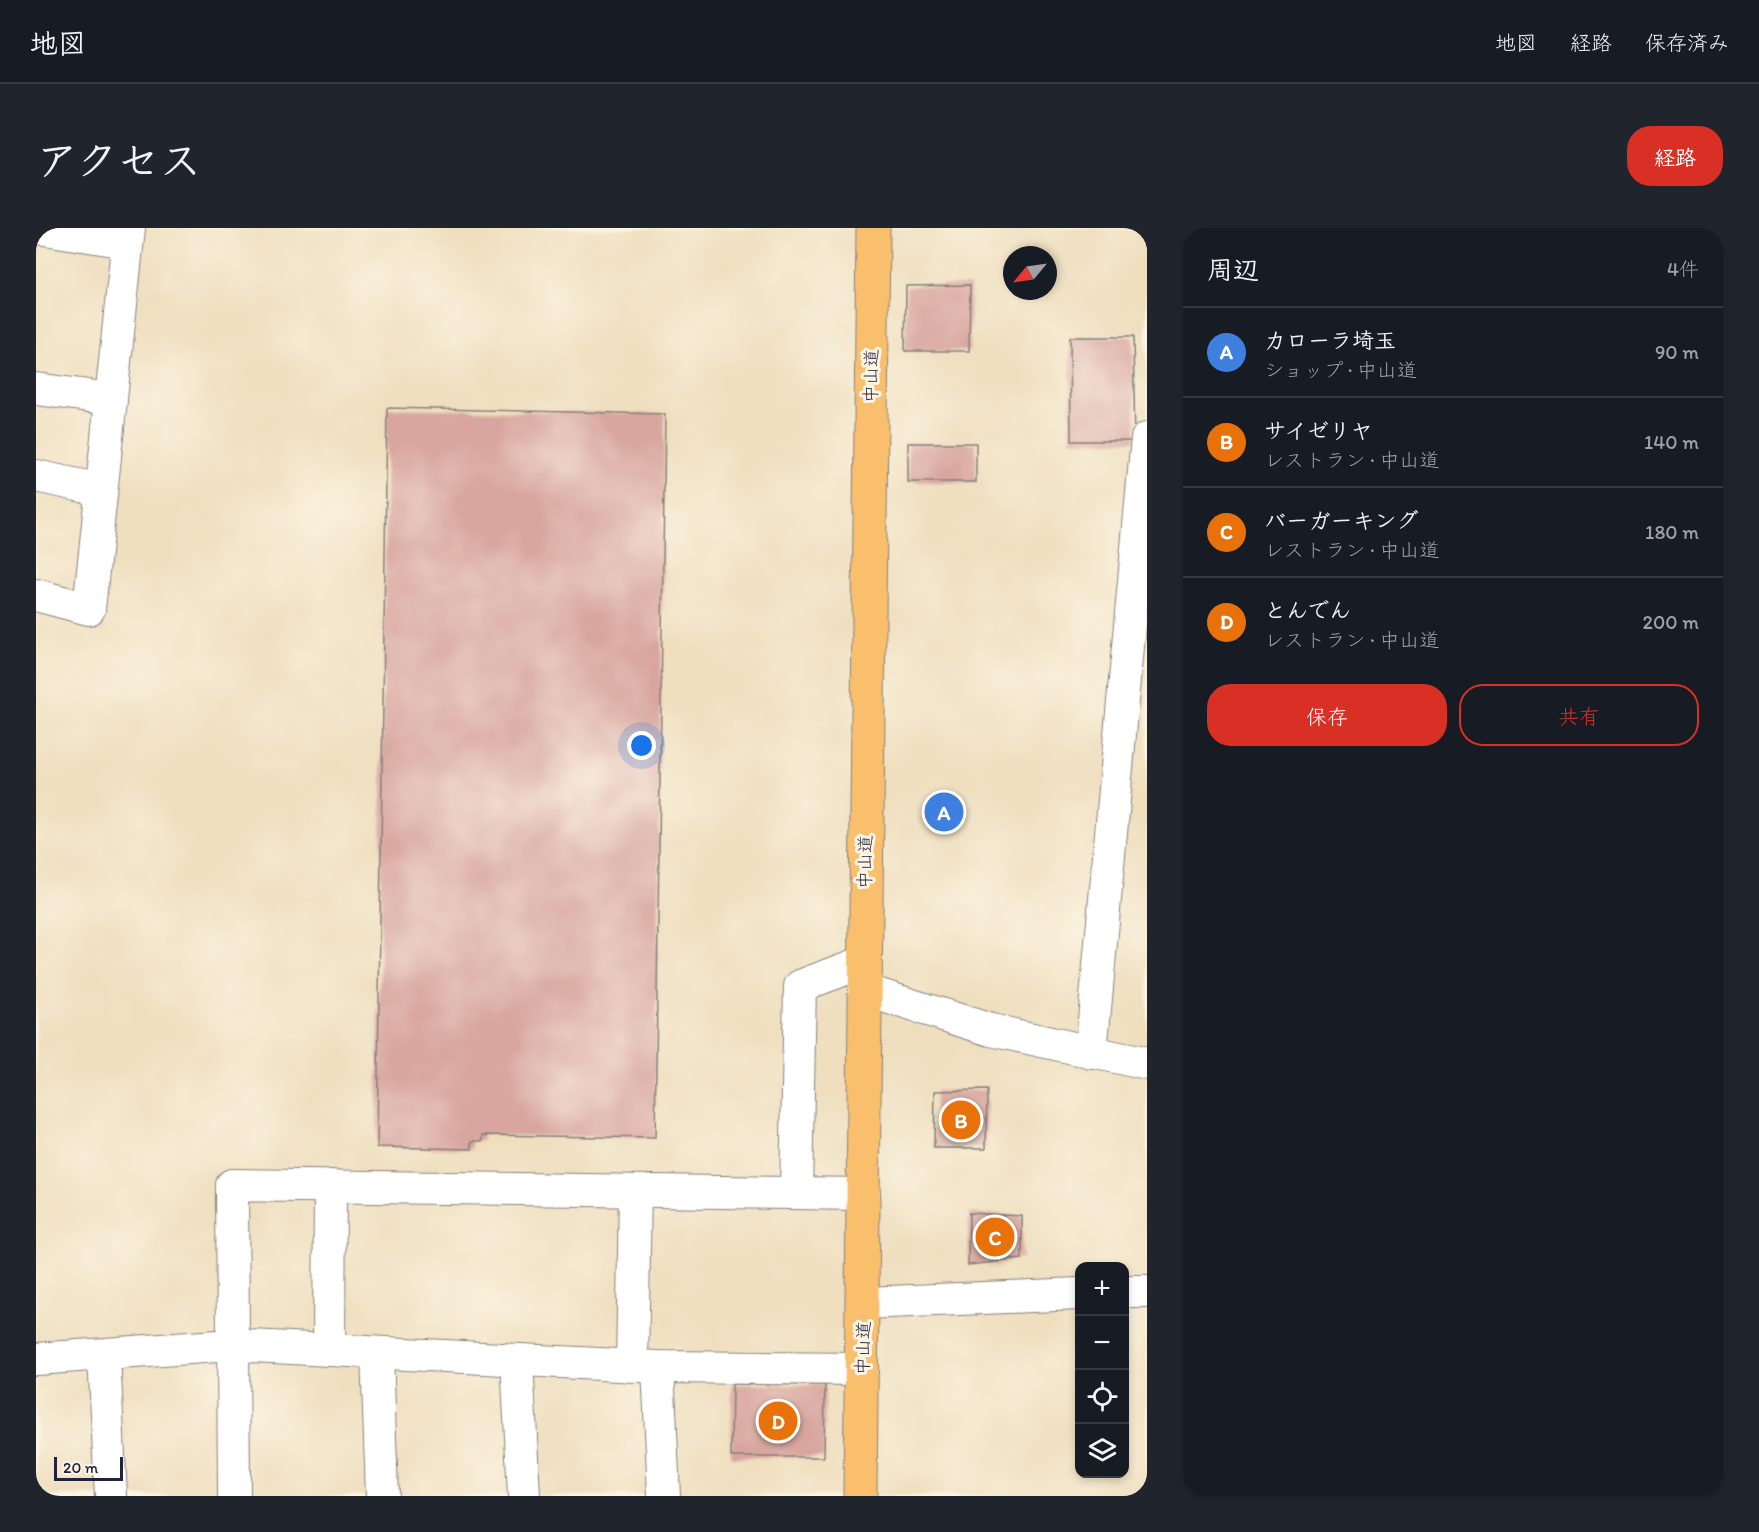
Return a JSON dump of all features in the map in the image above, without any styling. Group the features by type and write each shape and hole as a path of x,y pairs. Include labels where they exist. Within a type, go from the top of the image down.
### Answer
{"highway":[{"name":"中山道","path":"860,1496 864,1303 864,976 873,228"}],"street":[{"path":"36,595 89,609 128,235 38,228"},
{"path":"36,389 111,399"},
{"path":"1090,1053 1147,438"},
{"path":"36,476 101,490"},
{"path":"796,1193 800,986 864,976 991,1030 1147,1064"},
{"path":"234,1496 231,1345 232,1185 864,1194"},
{"path":"329,1350 330,1186"},
{"path":"635,1191 645,1366 664,1496"},
{"path":"1129,1292 1147,1292"},
{"path":"864,1303 1075,1294"},
{"path":"36,1359 231,1345 645,1366 861,1368"},
{"path":"377,1353 382,1496"},
{"path":"104,1355 111,1496"},
{"path":"517,1360 524,1496"}],"building":[{"path":"970,285 969,351 905,351 906,286"},
{"path":"1070,337 1133,337 1135,441 1071,441"},
{"path":"387,408 665,414 655,1138 483,1135 483,1141 472,1141 472,1149 377,1147"},
{"path":"908,443 976,443 976,482 908,482"},
{"path":"987,1090 986,1148 934,1148 935,1091"},
{"path":"969,1213 1022,1216 1022,1259 968,1265"},
{"path":"732,1384 825,1385 824,1457 731,1457"}],"place":[{"name":"カローラ埼玉","path":"944,812"},
{"name":"サイゼリヤ","path":"961,1120"},
{"name":"バーガーキング","path":"995,1237"},
{"name":"とんでん","path":"778,1421"}]}
